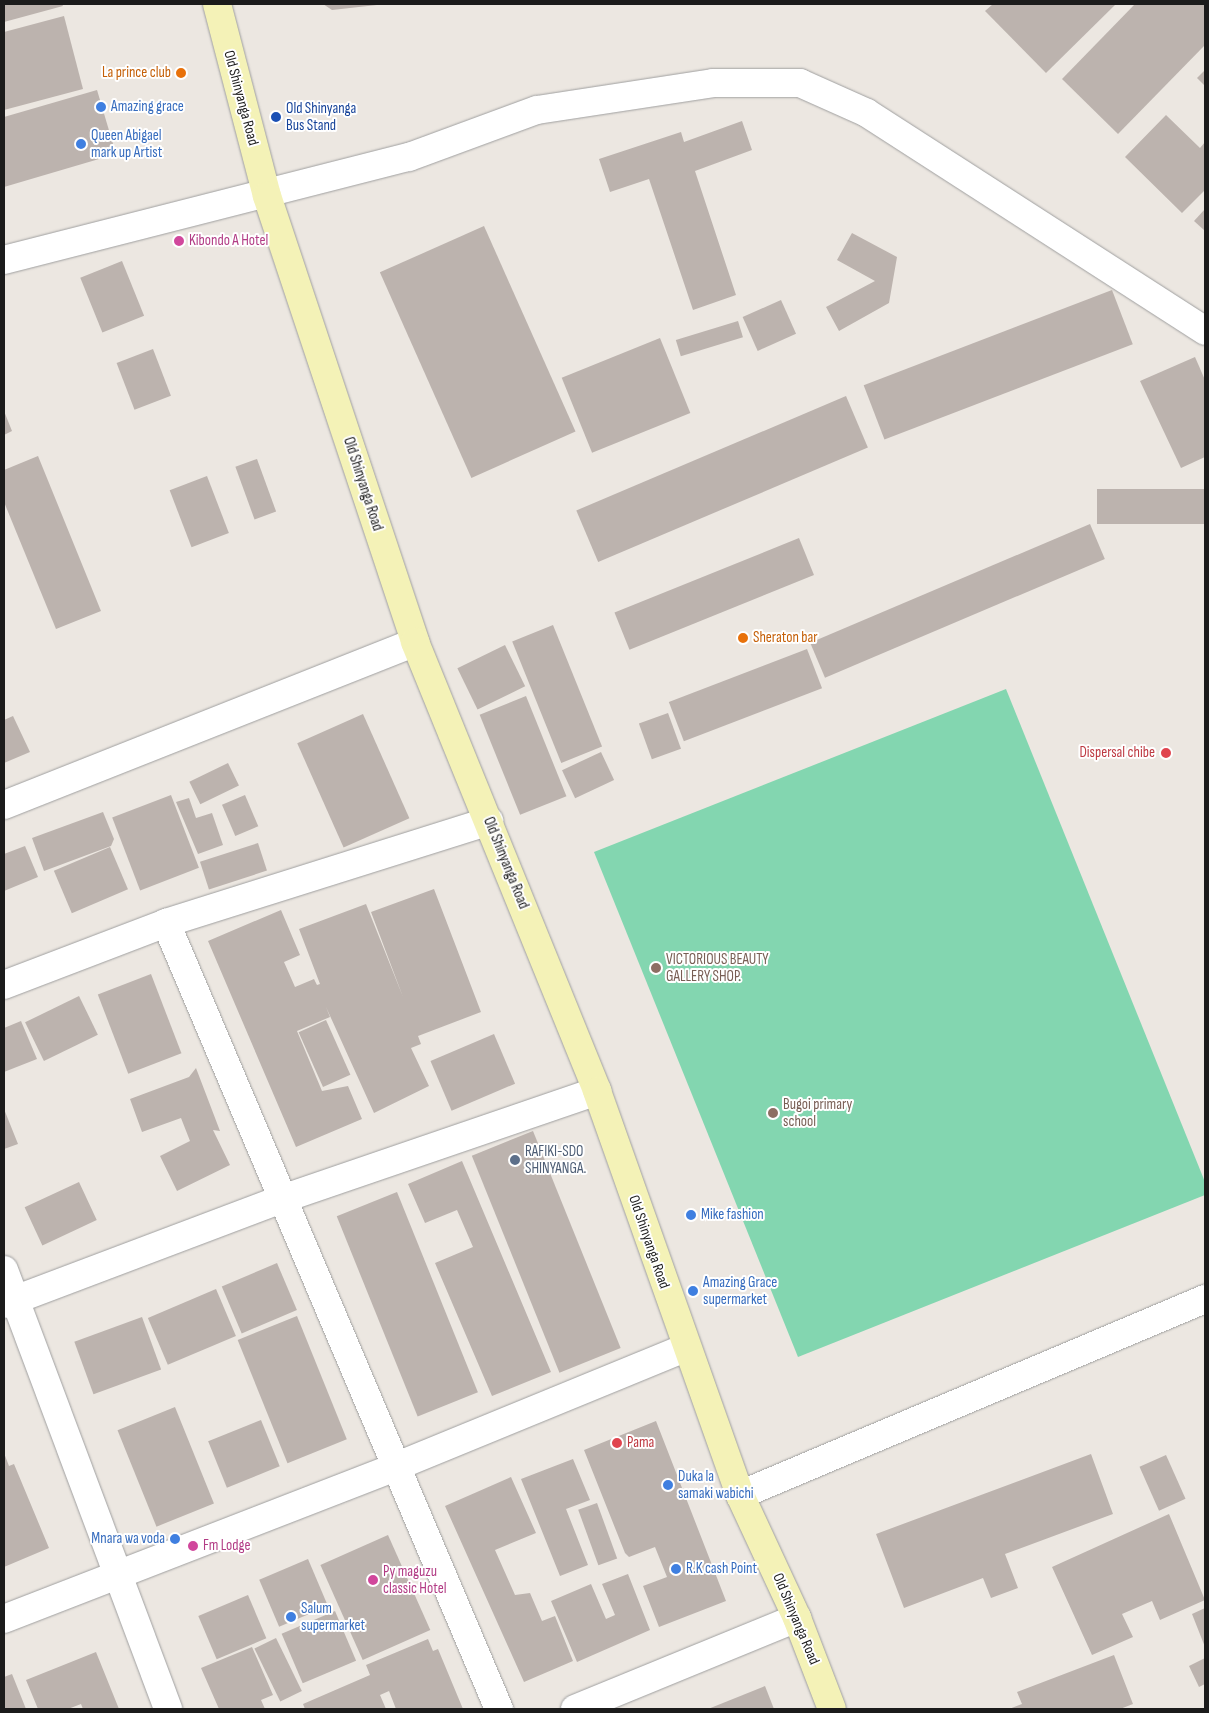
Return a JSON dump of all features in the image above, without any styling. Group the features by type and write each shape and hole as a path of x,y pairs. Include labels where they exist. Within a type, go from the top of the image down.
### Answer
{"main road":[{"name":"Old Shinyanga Road","path":"217,4 267,196 415,642 490,820 597,1091 685,1348 740,1495 797,1618 832,1709"}],"street":[{"path":"4,260 267,196 310,179 408,157 537,110 713,83 800,82 867,113 1205,331"},
{"path":"4,805 415,642"},
{"path":"4,985 166,923 490,820"},
{"path":"166,923 285,1198 395,1467 499,1709"},
{"path":"9,1302 285,1198 597,1091"},
{"path":"4,1270 9,1302 168,1709"},
{"path":"740,1495 1205,1299"},
{"path":"4,1619 116,1578 395,1467 685,1348"},
{"path":"575,1709 797,1618"}],"green space":[{"path":"1006,689 1205,1182 1205,1195 798,1357 594,852"}],"building":[{"path":"4,4 62,4 63,6 4,22"},
{"path":"323,4 377,4 377,5 332,10"},
{"path":"993,4 1116,4 1046,73 985,11"},
{"path":"1135,4 1205,4 1205,45 1118,134 1062,79"},
{"path":"64,16 83,89 4,110 4,32"},
{"path":"1205,70 1205,86 1197,78"},
{"path":"97,90 116,154 4,187 4,117"},
{"path":"1166,115 1200,148 1205,142 1205,190 1182,213 1125,157"},
{"path":"742,121 752,150 695,171 736,295 693,310 649,179 610,192 599,159 681,132 684,142"},
{"path":"1205,209 1205,231 1194,221"},
{"path":"484,226 576,432 471,478 380,272"},
{"path":"852,233 897,257 889,303 839,331 826,307 875,281 837,260"},
{"path":"122,261 144,316 102,333 80,278"},
{"path":"1112,290 1133,344 884,439 864,385"},
{"path":"781,300 796,334 758,351 743,317"},
{"path":"738,321 743,337 681,356 676,340"},
{"path":"660,338 690,413 592,453 562,378"},
{"path":"153,349 171,396 135,410 117,363"},
{"path":"1195,357 1205,380 1205,457 1181,468 1140,381"},
{"path":"846,396 868,448 598,562 576,510"},
{"path":"4,411 12,431 4,435"},
{"path":"38,456 101,611 56,629 4,502 4,470"},
{"path":"257,459 276,512 255,519 235,467"},
{"path":"207,476 229,533 192,547 170,490"},
{"path":"1097,489 1205,489 1205,524 1097,524"},
{"path":"1090,524 1105,559 825,678 810,643"},
{"path":"799,538 814,575 629,650 614,613"},
{"path":"553,625 602,746 561,763 512,641"},
{"path":"505,645 525,686 478,710 457,668"},
{"path":"807,649 822,688 684,741 669,702"},
{"path":"526,696 566,796 520,815 480,715"},
{"path":"668,713 681,749 652,759 639,724"},
{"path":"363,714 409,818 344,847 297,743"},
{"path":"13,716 30,752 4,763 4,720"},
{"path":"601,752 614,780 575,798 562,770"},
{"path":"228,763 239,785 200,804 189,782"},
{"path":"171,795 199,868 140,890 112,818"},
{"path":"245,795 258,826 235,836 222,805"},
{"path":"189,798 196,818 212,813 223,845 198,854 176,802"},
{"path":"103,812 114,839 111,846 44,871 32,838"},
{"path":"258,843 267,871 209,889 200,862"},
{"path":"25,846 38,877 4,891 4,854"},
{"path":"110,847 128,889 72,913 54,871"},
{"path":"434,889 481,1012 418,1036 421,1044 411,1048 429,1086 374,1113 326,1007 330,1017 297,1031 322,1091 348,1086 362,1119 296,1147 208,941 281,910 300,955 284,962 295,987 314,979 317,985 320,984 299,929 366,904 403,997 371,912"},
{"path":"151,974 181,1053 128,1074 98,994"},
{"path":"79,996 98,1035 44,1061 25,1022"},
{"path":"326,1020 350,1075 323,1087 299,1032"},
{"path":"21,1021 37,1059 4,1072 4,1028"},
{"path":"494,1034 515,1084 452,1111 430,1061"},
{"path":"196,1068 220,1131 213,1130 230,1165 177,1191 160,1156 190,1141 181,1118 142,1132 130,1099 189,1077"},
{"path":"4,1109 18,1144 4,1149"},
{"path":"533,1131 621,1348 559,1373 472,1156"},
{"path":"462,1161 551,1372 492,1396 435,1263 473,1247 457,1210 425,1223 408,1184"},
{"path":"79,1182 97,1220 42,1245 25,1207"},
{"path":"397,1192 478,1392 418,1417 337,1216"},
{"path":"277,1263 297,1310 242,1333 222,1286"},
{"path":"216,1289 236,1336 168,1365 148,1318"},
{"path":"297,1316 347,1439 287,1463 238,1340"},
{"path":"142,1317 161,1370 93,1394 74,1342"},
{"path":"175,1407 214,1503 156,1527 118,1430"},
{"path":"261,1420 280,1466 227,1488 208,1441"},
{"path":"656,1421 726,1601 659,1627 643,1586 667,1577 655,1547 629,1557 625,1553 584,1450"},
{"path":"4,1453 9,1466 14,1464 49,1548 4,1567"},
{"path":"1091,1454 1113,1514 1005,1554 1018,1588 991,1598 983,1578 904,1608 876,1534"},
{"path":"1166,1455 1186,1499 1159,1511 1140,1467"},
{"path":"573,1459 590,1500 566,1509 588,1565 560,1576 521,1479"},
{"path":"511,1477 536,1533 495,1550 515,1595 530,1593 542,1621 555,1616 573,1661 524,1682 445,1506"},
{"path":"597,1503 617,1558 598,1565 578,1510"},
{"path":"1169,1514 1205,1600 1160,1620 1152,1601 1122,1614 1133,1637 1092,1655 1052,1567"},
{"path":"388,1535 430,1630 363,1660 320,1565"},
{"path":"308,1559 328,1606 279,1627 259,1580"},
{"path":"628,1574 650,1630 577,1662 551,1601 591,1584 606,1619 615,1615 602,1584"},
{"path":"248,1595 266,1638 217,1659 198,1616"},
{"path":"1205,1608 1205,1647 1192,1614"},
{"path":"335,1611 356,1661 303,1683 282,1634"},
{"path":"276,1638 302,1691 280,1702 254,1649"},
{"path":"428,1639 433,1651 438,1649 463,1709 396,1709 389,1691 380,1695 386,1709 305,1709 303,1704 370,1675 366,1665"},
{"path":"252,1647 273,1695 261,1700 265,1709 219,1709 201,1668"},
{"path":"96,1652 119,1709 83,1709 81,1704 68,1709 38,1709 26,1680"},
{"path":"1114,1655 1133,1704 1120,1709 1009,1709 1022,1704 1017,1692"},
{"path":"1205,1658 1205,1684 1199,1687 1189,1666"},
{"path":"12,1674 26,1709 4,1709 4,1677"},
{"path":"765,1686 774,1709 708,1709"}],"place":[{"name":"La prince club","path":"181,73"},
{"name":"Amazing grace","path":"101,107"},
{"name":"Old Shinyanga Bus Stand","path":"276,117"},
{"name":"Queen Abigael mark up Artist","path":"81,144"},
{"name":"Kibondo A Hotel","path":"179,241"},
{"name":"Sheraton bar","path":"743,638"},
{"name":"Dispersal chibe","path":"1166,753"},
{"name":"VICTORIOUS BEAUTY GALLERY SHOP.","path":"656,968"},
{"name":"Bugoi primary school","path":"773,1113"},
{"name":"RAFIKI-SDO SHINYANGA.","path":"515,1160"},
{"name":"Mike fashion","path":"691,1215"},
{"name":"Amazing Grace supermarket","path":"693,1291"},
{"name":"Pama","path":"617,1443"},
{"name":"Duka la samaki wabichi","path":"668,1485"},
{"name":"Mnara wa voda","path":"175,1539"},
{"name":"Fm Lodge","path":"193,1546"},
{"name":"R.K cash Point","path":"676,1569"},
{"name":"Py maguzu classic Hotel","path":"373,1580"},
{"name":"Salum supermarket","path":"291,1617"}]}
